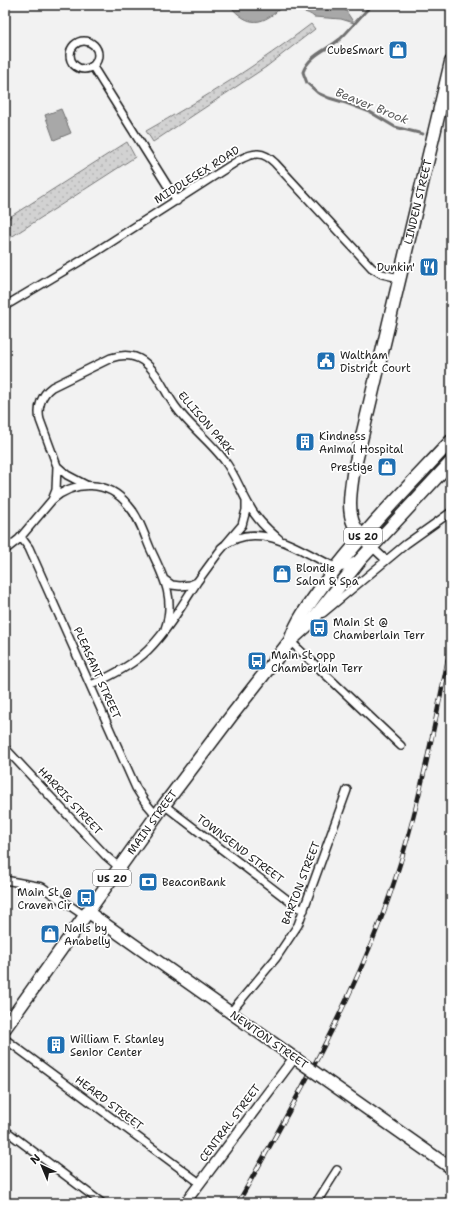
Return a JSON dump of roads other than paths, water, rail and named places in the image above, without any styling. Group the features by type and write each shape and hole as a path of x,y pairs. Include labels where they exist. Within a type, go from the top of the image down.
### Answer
{"main road":[{"name":"LINDEN STREET","path":"372,547 354,525 351,496 353,478 358,451 451,62"},
{"name":"MAIN STREET","path":"290,641 294,630 306,610 336,568 362,536 451,441"},
{"name":"MAIN STREET","path":"5,1028 164,805 290,641 303,630 372,547 451,462"},
{"name":"NEWTON STREET","path":"86,914 451,1168"}],"street":[{"path":"82,41 87,42 97,48 98,58 92,67 83,70 72,64 70,52 76,43 82,41"},
{"path":"92,67 176,200"},
{"name":"MIDDLESEX ROAD","path":"5,306 94,253 243,158 254,154 264,155 275,163 372,268 382,274 400,278"},
{"name":"ELLISON PARK","path":"165,629 170,606 168,592 136,516 124,500 103,488 86,485 67,475 58,466 39,416 39,406 44,395 52,387 120,355 132,356 140,359 150,366 182,415 223,459 237,480 245,498 257,517 279,539"},
{"name":"ELLISON PARK","path":"52,500 56,490 58,466"},
{"name":"ELLISON PARK","path":"5,550 21,536 52,500 66,490 86,485"},
{"name":"ELLISON PARK","path":"91,685 113,674 140,657 152,645 165,629 221,548 242,525 246,510 245,498"},
{"path":"303,630 386,560 415,537 451,512"},
{"name":"PLEASANT STREET","path":"21,536 29,548 136,788 144,802 157,816"},
{"name":"ELLISON PARK","path":"221,548 234,540 248,536 266,536 279,539 336,568"},
{"path":"336,568 342,568 349,565 372,547 386,560"},
{"path":"164,580 172,585 180,586 190,585 197,582"},
{"path":"290,641 401,746"},
{"name":"HARRIS STREET","path":"5,748 106,856 120,868"},
{"name":"BARTON STREET","path":"230,1013 281,951 298,925 347,790"},
{"name":"TOWNSEND STREET","path":"164,805 295,905 304,910"},
{"path":"5,880 42,887 86,914"},
{"name":"HEARD STREET","path":"5,1039 200,1184"},
{"name":"CENTRAL STREET","path":"185,1203 294,1058"},
{"path":"5,1130 102,1203"},
{"path":"316,1203 337,1170"}],"waterway":[{"name":"Beaver Brook","path":"372,5 340,39 309,61 303,72 307,83 318,93 329,98 370,112 395,127 423,134"}],"railway":[{"path":"238,1203 315,1064 350,992 381,919 404,852 422,783 451,644"}],"place":[{"name":"CubeSmart","path":"398,50"},
{"name":"Dunkin'","path":"429,267"},
{"name":"Waltham District Court","path":"326,361"},
{"name":"Kindness Animal Hospital","path":"305,442"},
{"name":"Prestige","path":"387,467"},
{"name":"Blondie Salon & Spa","path":"282,574"},
{"name":"Main St @ Chamberlain Terr","path":"319,628"},
{"name":"Main St opp Chamberlain Terr","path":"257,661"},
{"name":"BeaconBank","path":"148,882"},
{"name":"Main St @ Craven Cir","path":"86,898"},
{"name":"Nails by Anabelly","path":"50,934"},
{"name":"William F. Stanley Senior Center","path":"56,1045"}]}
